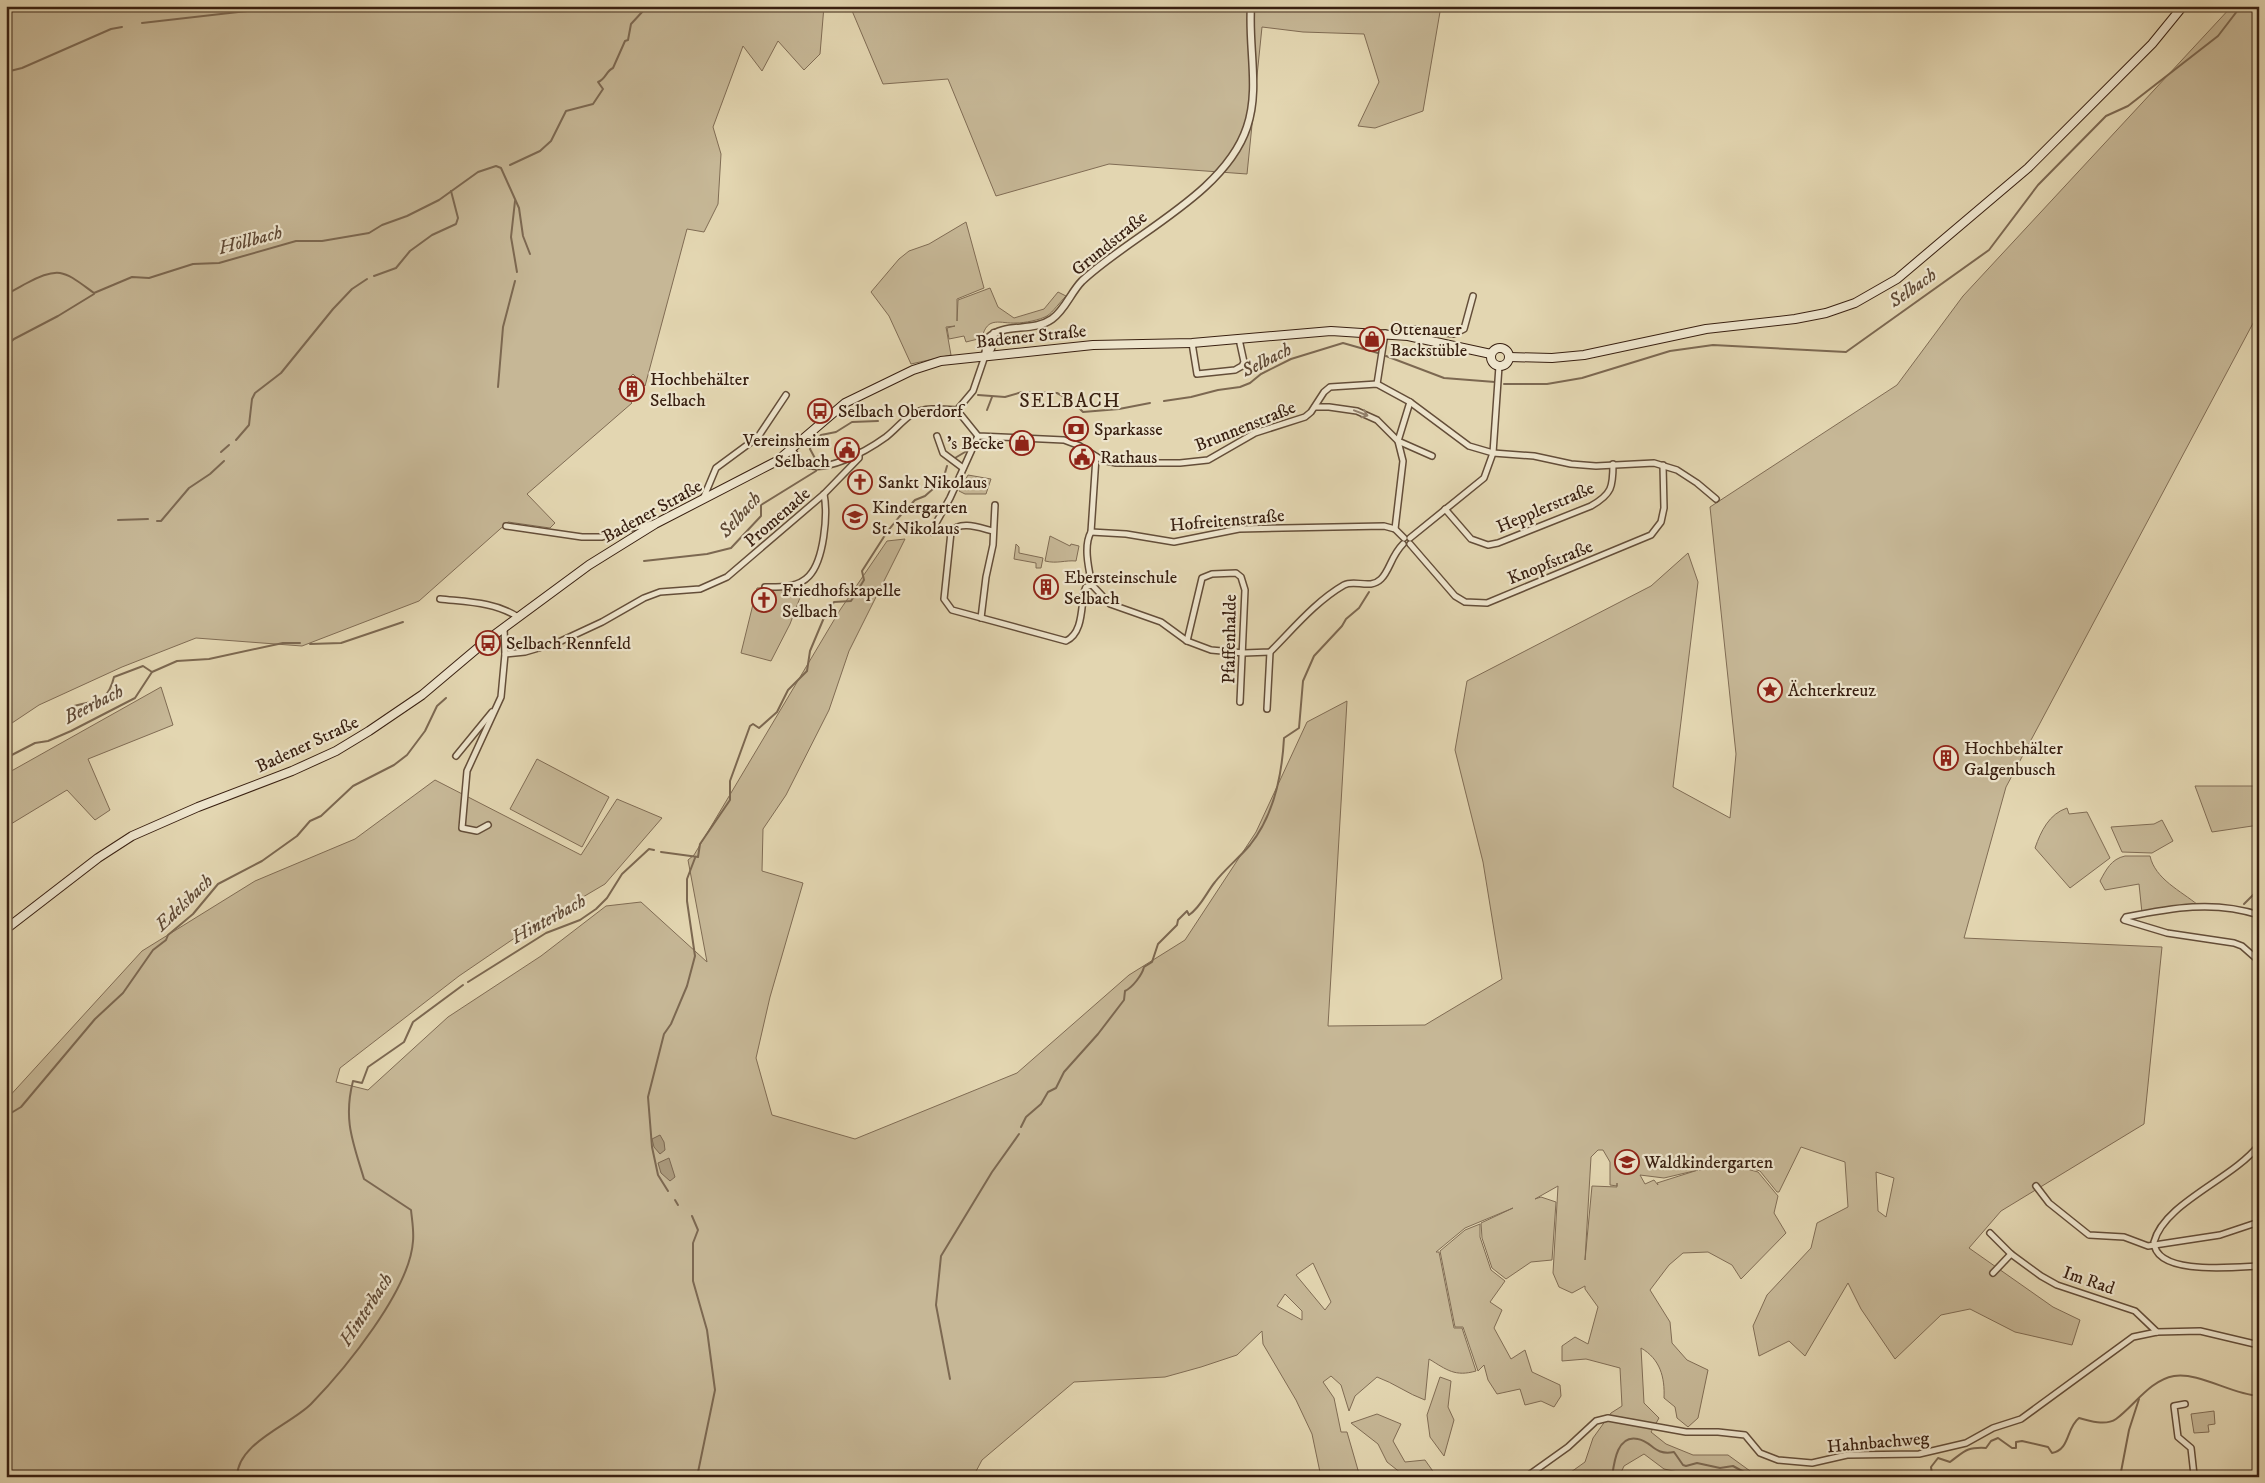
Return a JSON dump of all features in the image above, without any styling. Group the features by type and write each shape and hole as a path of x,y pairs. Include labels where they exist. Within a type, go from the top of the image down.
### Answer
{"main road":[{"path":"1509,357 1552,358 1584,355 1706,329 1826,313 1855,302 1897,279 2028,168 2152,44 2183,6"},
{"name":"Badener Straße","path":"6,929 98,858 132,836 198,807 292,771 336,751 369,732 422,695 518,617 589,565 655,524 777,461 845,403 913,370 941,361 1093,345 1192,343 1331,332 1408,336 1491,354"},
{"path":"1501,348 1507,351 1509,357 1505,365 1499,366 1492,362 1491,354 1495,349 1501,348"}],"street":[{"name":"Grundstraße","path":"957,410 973,391 985,355 986,341 994,334 1003,330 1031,328 1051,320 1082,281 1216,177 1235,154 1245,134 1252,109 1251,6"},
{"path":"1408,336 1413,329 1454,334 1460,332 1464,329 1473,296"},
{"path":"1377,384 1386,334"},
{"path":"1192,343 1197,374 1235,370 1242,366 1244,362 1239,340"},
{"path":"1096,457 1091,532 1088,537 1092,585 1110,604 1161,622 1187,641 1211,650 1244,653 1270,652 1320,603 1346,584 1370,585 1380,580 1394,553 1444,509 1484,478 1494,453 1499,366"},
{"path":"1315,407 1324,392 1330,387 1377,384 1410,402 1469,446 1494,453 1534,456 1572,464 1640,462 1663,465 1677,470 1697,482 1716,499"},
{"path":"702,499 716,468 758,437 786,395"},
{"path":"1407,541 1395,529 1403,461 1398,441 1410,402"},
{"name":"Brunnenstraße","path":"978,436 1064,440 1080,446 1096,457 1116,462 1160,464 1208,460 1255,432 1305,417 1315,407 1329,407 1357,411 1377,420 1398,441 1432,456"},
{"path":"792,450 802,462 815,466 831,466 885,438 912,414 929,409 957,410 978,436 950,498 930,532"},
{"path":"937,436 943,453 963,468"},
{"name":"Promenade","path":"505,654 525,652 559,642 602,622 644,598 660,592 700,589 727,577 738,570 824,494 859,458 859,452"},
{"name":"Hepplerstraße","path":"1444,509 1472,539 1488,545 1498,543 1604,499 1613,485 1613,464"},
{"name":"Knopfstraße","path":"1407,541 1455,596 1465,602 1487,603 1651,536 1661,522 1664,508 1663,465"},
{"path":"765,587 786,587 798,584 809,576 817,562 822,542 826,508 824,494"},
{"path":"981,618 986,576 994,545 995,505"},
{"path":"506,526 582,537 602,537 625,529 655,524"},
{"path":"993,531 962,525 954,528 951,532 945,602 952,610 1066,641 1073,637 1078,630 1084,592 1086,587 1092,585"},
{"name":"Hofreitenstraße","path":"1091,532 1126,534 1174,542 1238,529 1384,526 1395,529"},
{"name":"Pfaffenhalde","path":"1187,641 1202,578 1212,574 1236,573 1242,577 1244,590 1244,653 1240,702"},
{"path":"440,598 495,606 505,609 518,617"},
{"path":"488,825 477,831 462,828 467,771 501,697 505,654 504,628"},
{"path":"1267,709 1270,652"},
{"path":"456,756 497,706"},
{"path":"2259,915 2226,907 2200,906 2176,908 2126,917 2124,920 2167,933 2234,943 2242,946 2259,961"},
{"path":"2259,1145 2234,1170 2183,1205 2168,1219 2156,1234 2154,1246 2162,1259 2174,1264 2217,1267 2259,1266"},
{"path":"2036,1186 2049,1203 2089,1235 2124,1237 2142,1244 2154,1246 2220,1235 2259,1222"},
{"name":"Im Rad","path":"1990,1233 2011,1254 2040,1276 2057,1285 2135,1310 2157,1332"},
{"path":"1993,1274 2011,1254"},
{"name":"Hahnbachweg","path":"1526,1477 1568,1447 1596,1421 1608,1418 1686,1432 1718,1432 1745,1435 1760,1453 1778,1460 1812,1463 1847,1455 1919,1454 1966,1443 1993,1428 2021,1419 2132,1337 2157,1332 2200,1331 2259,1345"},
{"path":"2185,1404 2174,1406 2178,1437 2191,1448 2194,1475"},
{"path":"2180,1477 2194,1475 2210,1477"}],"shaded area":[{"path":"6,6 824,6 820,54 804,70 778,41 762,71 743,46 713,127 721,154 718,204 704,232 687,229 645,386 633,374 618,389 632,403 527,494 555,523 550,528 508,522 419,601 302,646 196,638 122,667 39,705 6,727"},
{"path":"850,6 1441,6 1423,111 1375,128 1358,126 1379,82 1364,34 1303,32 1262,27 1247,174 1109,164 996,196 948,79 883,84"},
{"path":"2232,6 2259,6 2259,312 2006,787 1964,938 2162,947 2144,1124 2001,1211 1969,1248 2053,1307 2080,1320 2072,1345 2015,1332 1970,1309 1941,1315 1895,1359 1861,1309 1848,1283 1805,1356 1789,1341 1759,1356 1753,1326 1767,1295 1811,1248 1817,1223 1848,1207 1845,1162 1801,1147 1779,1192 1760,1171 1733,1162 1699,1170 1732,1165 1758,1172 1778,1196 1774,1213 1786,1233 1741,1279 1732,1265 1708,1252 1683,1253 1669,1265 1650,1290 1670,1322 1672,1343 1687,1360 1708,1370 1698,1418 1688,1427 1677,1418 1675,1407 1664,1398 1664,1383 1657,1363 1641,1348 1644,1403 1659,1418 1651,1432 1666,1444 1693,1455 1728,1455 1757,1476 1729,1473 1692,1475 1664,1469 1644,1454 1624,1466 1619,1477 1564,1477 1585,1462 1593,1438 1611,1413 1622,1406 1620,1368 1586,1359 1562,1361 1562,1346 1575,1337 1588,1344 1598,1307 1585,1289 1585,1286 1572,1293 1559,1287 1553,1273 1558,1186 1535,1199 1541,1197 1556,1202 1552,1260 1531,1262 1506,1279 1492,1268 1482,1238 1481,1223 1513,1208 1465,1228 1436,1252 1439,1252 1454,1328 1462,1328 1476,1371 1457,1373 1429,1359 1425,1400 1377,1377 1355,1396 1349,1411 1341,1385 1331,1376 1323,1382 1334,1398 1341,1432 1347,1432 1360,1477 1321,1477 1312,1434 1296,1400 1263,1344 1262,1331 1237,1355 1165,1377 1074,1382 982,1460 973,1477 6,1477 6,1100 142,951 255,881 355,839 435,780 581,855 617,799 662,818 605,884 522,933 459,976 340,1068 336,1082 368,1090 448,1017 541,956 606,906 641,902 707,962 688,860 694,855 840,610 887,541 905,539 849,651 829,710 786,795 763,829 762,871 803,883 770,997 756,1058 772,1115 855,1139 1017,1073 1129,975 1185,940 1256,832 1307,722 1347,701 1328,1026 1425,1025 1502,979 1483,862 1455,750 1467,681 1651,586 1688,553 1698,582 1673,787 1730,818 1736,754 1710,507 1897,385 1963,296","holes":["1598,1150 1603,1150 1610,1162 1610,1185 1617,1187 1592,1186 1585,1260 1591,1157","1698,1170 1657,1183 1658,1185 1654,1180 1645,1184 1640,1175 1664,1178","1876,1172 1894,1178 1886,1217 1878,1211","1313,1263 1331,1302 1325,1310 1296,1275","1285,1294 1302,1311 1302,1320 1277,1306"]},
{"path":"966,222 984,288 957,299 957,321 958,300 990,288 998,307 1014,318 1044,309 1058,292 1066,296 1047,316 1036,320 991,323 984,331 982,338 966,342 964,336 949,339 947,328 955,326 946,327 951,355 911,364 889,316 871,292 899,259 909,251 929,244"},
{"path":"968,475 991,479 986,494 965,494 959,491"},
{"path":"1050,536 1070,546 1071,544 1079,546 1076,561 1045,561"},
{"path":"1016,544 1019,547 1019,553 1043,558 1041,568 1036,568 1036,563 1014,559"},
{"path":"776,587 801,595 790,624 771,661 741,653 757,588"},
{"path":"161,687 173,725 88,759 110,810 95,820 67,790 6,827 6,774"},
{"path":"537,759 609,797 582,847 510,809"},
{"path":"2195,786 2259,786 2259,825 2212,832"},
{"path":"2067,808 2069,814 2087,812 2110,858 2070,888 2035,848 2046,824 2055,814"},
{"path":"2162,820 2173,841 2152,853 2122,852 2111,827 2154,824"},
{"path":"2125,856 2150,856 2157,871 2163,878 2198,905 2142,913 2139,884 2105,890 2100,881 2104,873 2113,862"},
{"path":"660,1135 664,1142 665,1150 660,1154 654,1147 652,1139"},
{"path":"669,1158 675,1177 670,1181 661,1173 658,1163"},
{"path":"1480,1224 1480,1237 1491,1270 1505,1281 1490,1302 1502,1310 1494,1328 1511,1359 1525,1350 1532,1372 1560,1385 1561,1396 1554,1407 1541,1401 1525,1405 1520,1389 1497,1394 1488,1380 1484,1365 1478,1371 1463,1327 1455,1327 1440,1251 1465,1230"},
{"path":"1440,1377 1451,1381 1448,1407 1454,1420 1444,1456 1430,1437 1427,1415"},
{"path":"2214,1411 2215,1424 2208,1425 2209,1432 2194,1433 2191,1414"},
{"path":"1377,1414 1401,1424 1393,1441 1405,1462 1425,1460 1437,1477 1406,1477 1387,1462 1378,1444 1351,1423"}],"waterway":[{"path":"142,23 291,6"},
{"name":"Höllbach","path":"510,165 540,151 551,141 566,111 593,104 603,89 598,82 613,68 625,41 628,40 631,24 643,11 642,6"},
{"name":"Selbach","path":"1504,384 1547,384 1582,378 1670,351 1713,345 1846,352 1989,250 2038,185 2106,116 2128,106 2218,36 2241,6"},
{"path":"6,72 22,68 111,29 122,27"},
{"name":"Höllbach","path":"6,295 47,274 62,273 94,293 132,277 149,278 193,264 219,263 296,241 322,241 369,233 382,225 407,216 439,200 478,172 496,166 501,168 519,208 523,236 530,254"},
{"path":"374,276 396,268 410,251 432,235 456,224 458,218 451,191"},
{"path":"515,201 511,237 517,272"},
{"path":"236,440 249,425 252,399 255,393 281,373 333,309 352,289 367,279"},
{"path":"498,387 503,327 515,281"},
{"path":"6,346 14,339 58,316 94,294"},
{"name":"Selbach","path":"1164,401 1240,387 1291,359 1343,343 1378,353"},
{"name":"Selbach","path":"1386,356 1444,378 1495,382"},
{"name":"Selbach","path":"978,395 1005,397 1022,392 1057,393 1072,401 1083,412 1119,409 1150,403"},
{"name":"Hinterbach","path":"987,410 992,397"},
{"name":"Selbach","path":"817,462 810,449 811,445 821,435 836,432 852,422 878,421"},
{"path":"221,452 229,445"},
{"name":"Hinterbach","path":"955,458 970,449"},
{"path":"157,521 161,521 189,488 210,474 224,461"},
{"name":"Hinterbach","path":"661,852 698,857 700,844 730,800 730,781 750,726 753,724 759,728 777,712 788,690 807,671 810,651 823,620 834,602 851,601 864,580 862,571 887,532 915,500 925,496 943,480 947,466"},
{"name":"Selbach","path":"644,561 707,554 731,548 761,516 761,505 816,471 817,468"},
{"path":"118,520 148,519"},
{"path":"1021,1127 1026,1117 1041,1104 1048,1092 1056,1088 1064,1072 1098,1034 1124,1000 1125,991 1137,981 1144,967 1152,962 1158,944 1177,925 1178,920 1187,911 1189,915 1197,908 1219,877 1246,850 1258,833 1271,808 1279,781 1284,738 1299,728 1303,681 1314,656 1342,626 1346,619 1359,608 1369,592"},
{"name":"Beerbach","path":"310,644 341,643 403,622"},
{"name":"Beerbach","path":"6,758 35,743 48,741 71,731 135,698 152,672 177,661 209,659 283,643 300,643"},
{"path":"71,707 104,697 114,677 143,666 152,672"},
{"name":"Edelsbach","path":"6,1116 21,1107 95,1019 123,993 153,950 193,914 218,884 262,861 297,836 310,821 321,816 353,786 394,765 407,755 425,731 437,706 446,698"},
{"name":"Hinterbach","path":"468,982 546,933 580,920 596,909 607,898 622,874 649,849 654,850"},
{"path":"668,1191 658,1175 652,1147 648,1097 664,1034 671,1024 687,986 695,956 687,901 687,879 695,858"},
{"path":"2244,904 2259,889"},
{"name":"Hinterbach","path":"237,1477 239,1465 255,1444 302,1412 341,1371 374,1328 401,1282 409,1261 413,1241 411,1210 364,1179 351,1131 349,1119 350,1095 353,1081 362,1083 368,1067 404,1042 413,1022 463,985"},
{"path":"950,1379 936,1305 941,1256 992,1172 1019,1134"},
{"path":"675,1200 678,1205"},
{"path":"692,1216 698,1230 693,1243 693,1281 707,1330 715,1390 697,1477"},
{"path":"1929,1477 1932,1474 1931,1467 1938,1458 1950,1462 1966,1450 1986,1448 1991,1441 1998,1438 2012,1448 2016,1448 2016,1442 2022,1441 2048,1447 2052,1453 2058,1451 2062,1448 2072,1427 2079,1418 2098,1422 2112,1421 2123,1414 2150,1388 2165,1378 2174,1376 2194,1377 2259,1396"},
{"path":"2120,1477 2129,1430 2139,1399"},
{"path":"1612,1477 1618,1451 1625,1441 1631,1439 1643,1441 1662,1452 1674,1452 1683,1465 1686,1466 1697,1463 1720,1468 1733,1466 1744,1472 1762,1477"},
{"path":"1895,1477 1897,1473 1905,1477"}],"place":[{"name":"Ottenauer Backstüble","path":"1372,339"},
{"name":"Hochbehälter Selbach","path":"632,389"},
{"name":"Selbach Oberdorf","path":"820,411"},
{"name":"Sparkasse","path":"1076,429"},
{"name":"'s Becke","path":"1022,443"},
{"name":"Vereinsheim Selbach","path":"847,450"},
{"name":"Rathaus","path":"1082,457"},
{"name":"Sankt Nikolaus","path":"860,482"},
{"name":"Kindergarten St. Nikolaus","path":"855,517"},
{"name":"Ebersteinschule Selbach","path":"1046,587"},
{"name":"Friedhofskapelle Selbach","path":"764,600"},
{"name":"Selbach Rennfeld","path":"488,643"},
{"name":"Ächterkreuz","path":"1770,690"},
{"name":"Hochbehälter Galgenbusch","path":"1946,758"},
{"name":"Waldkindergarten","path":"1627,1162"}],"district":[{"name":"SELBACH","path":"1070,400"}]}
